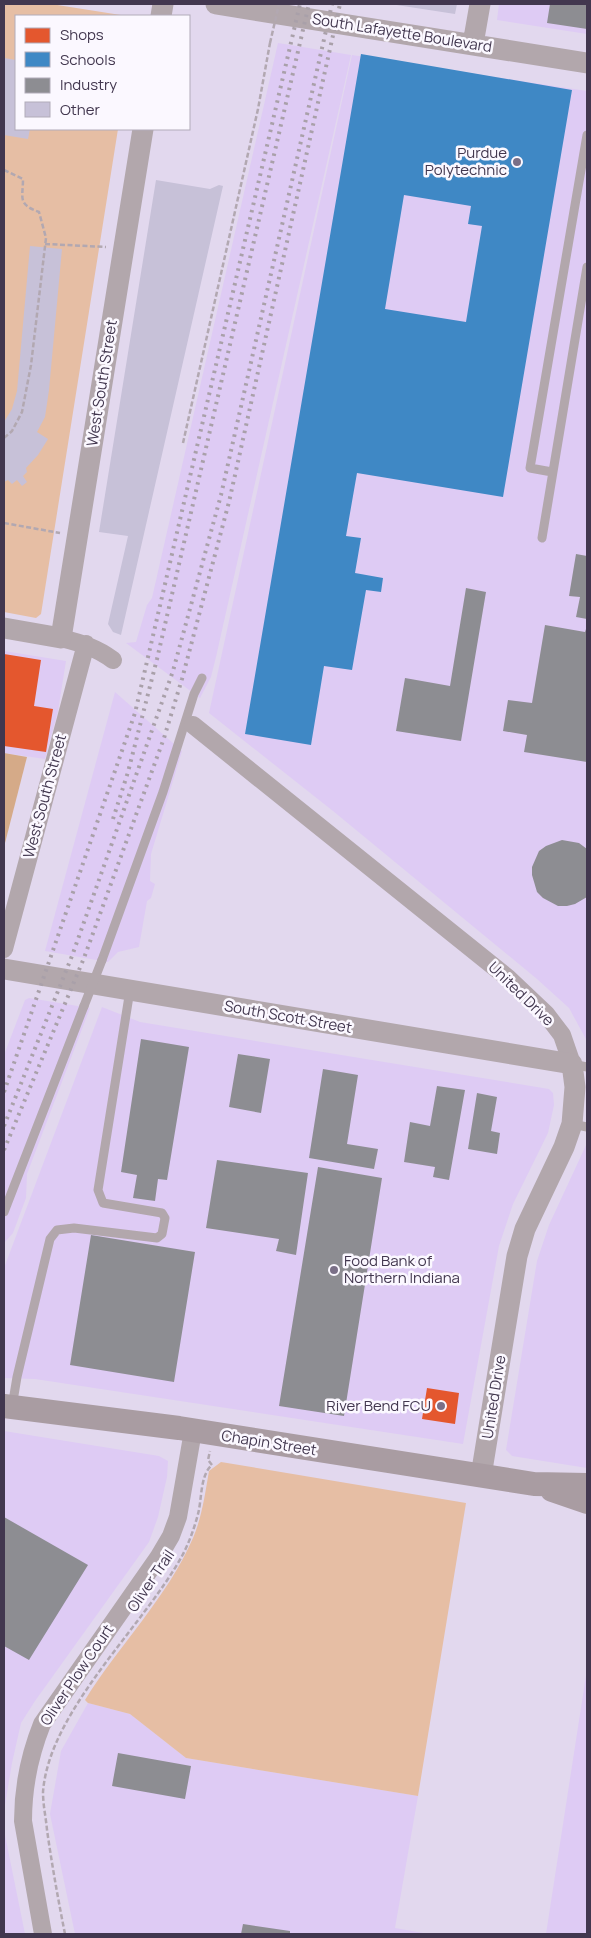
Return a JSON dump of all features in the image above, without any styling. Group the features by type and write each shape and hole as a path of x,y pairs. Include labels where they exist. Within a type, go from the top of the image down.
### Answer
{"main road":[{"name":"Chapin Street","path":"8,1406 193,1431 586,1493"}],"street":[{"name":"South Lafayette Boulevard","path":"216,4 587,63"},
{"path":"473,44 480,4"},
{"name":"West South Street","path":"61,638 143,130"},
{"path":"4,628 86,644 103,652 113,660"},
{"name":"West South Street","path":"4,949 86,644"},
{"name":"United Drive","path":"193,725 508,978 546,1014 562,1035 579,1065 575,1087 580,1125 564,1147 525,1229 517,1256 481,1476"},
{"name":"South Scott Street","path":"4,969 579,1065"},
{"name":"Oliver Plow Court","path":"43,1934 23,1820 23,1801 37,1737 42,1724 158,1558 171,1536 178,1516 193,1431"}],"lane":[{"path":"552,472 530,468 587,135"},
{"path":"542,538 587,267"},
{"path":"4,1212 102,960 163,792 194,694 202,678"},
{"path":"8,1406 17,1377 50,1238 57,1230 74,1228 157,1238 162,1234 165,1218 162,1213 103,1203 98,1190 130,990"}],"path":[{"path":"183,443 258,109 279,4"},
{"path":"4,170 23,179 22,201 25,206 39,212 46,238 31,365 22,412 12,431 4,438"},
{"path":"45,244 108,247"},
{"path":"4,523 60,533"},
{"name":"Oliver Trail","path":"65,1934 52,1865 44,1800 48,1767 61,1734 72,1714 174,1570 183,1554 195,1524 204,1478 207,1469 212,1464 208,1460"}],"shaded area":[{"path":"4,4 51,4 121,15 15,15 15,130 118,130 41,614 36,618 4,612"},
{"path":"499,4 587,4 587,34 497,20"},
{"path":"278,43 351,55 216,657 211,677 200,698 126,643 136,642 147,605 152,598"},
{"path":"352,55 587,91 587,1041 569,1008 537,979 333,811 209,713"},
{"path":"4,651 66,661 58,711 45,759 4,753"},
{"path":"115,692 182,751 151,854 150,881 155,884 151,898 147,901 139,947 118,952 108,962 45,951"},
{"path":"4,753 27,757 4,847"},
{"path":"29,998 90,1008 27,1174 26,1198 13,1233 4,1243 4,1055 25,1000"},
{"path":"102,1007 140,1022 549,1089 553,1093 554,1105 548,1133 513,1204 499,1246 463,1444 35,1379 4,1378 4,1268"},
{"path":"587,1143 587,1468 512,1456 506,1450 537,1261 549,1225"},
{"path":"4,1431 159,1456 168,1461 167,1477 158,1517 149,1542 21,1723 4,1811"},
{"path":"221,1462 466,1503 418,1796 186,1758 130,1714 88,1703 85,1700 170,1581 182,1560 199,1522 209,1471"},
{"path":"587,1669 587,1934 546,1934"},
{"path":"88,1703 130,1714 186,1758 418,1796 395,1928 429,1934 75,1934 50,1814 61,1751"},
{"path":"4,1821 5,1835 25,1934 4,1934"}],"building: Shops":[{"path":"4,654 41,660 34,706 53,709 46,752 4,746"},
{"name":"River Bend FCU","path":"427,1388 459,1393 455,1424 422,1419"}],"building: Schools":[{"path":"361,54 572,90 503,497 357,473 346,536 361,538 355,573 383,578 381,592 366,590 352,670 324,666 311,745 245,734","holes":["404,195 471,206 468,224 482,226 466,322 385,309"]}],"building: Industry":[{"path":"550,4 587,4 587,29 547,23"},
{"path":"576,554 587,556 587,619 576,617 580,597 569,596"},
{"path":"466,588 486,592 461,741 396,731 405,678 450,686"},
{"path":"545,625 585,632 587,626 587,762 524,752 527,735 503,731 508,700 532,703"},
{"path":"562,840 579,843 587,849 587,897 567,906 558,906 543,898 537,892 532,875 532,867 539,851"},
{"path":"141,1039 189,1047 167,1180 158,1179 155,1201 133,1198 137,1175 121,1172"},
{"path":"238,1054 270,1059 261,1113 229,1107"},
{"path":"323,1069 358,1075 347,1144 378,1149 374,1169 309,1158"},
{"path":"437,1086 465,1090 449,1180 433,1177 435,1167 404,1162 410,1122 430,1126"},
{"path":"477,1093 497,1097 491,1131 500,1133 497,1154 468,1149"},
{"path":"217,1160 308,1173 296,1255 276,1251 279,1239 206,1228"},
{"name":"Food Bank of Northern Indiana","path":"318,1167 382,1178 344,1416 279,1406"},
{"path":"91,1235 195,1252 174,1382 70,1365"},
{"path":"4,1517 88,1565 29,1660 4,1646"},
{"path":"118,1753 191,1766 185,1799 112,1786"},
{"path":"243,1924 290,1931 290,1934 241,1934"}],"building: Other":[{"path":"390,4 457,4 455,14"},
{"path":"4,58 15,60 15,130 30,130 28,139 4,135"},
{"path":"156,180 210,189 219,185 223,186 121,635 113,632 108,624 128,536 99,532"},
{"path":"30,246 62,249 49,390 45,417 37,432 48,439 38,455 26,468 27,472 23,476 27,482 22,486 17,480 12,484 8,480 4,482 4,422 12,409 17,391"}],"railway":[{"path":"4,1092 135,713 300,4"},
{"path":"113,819 128,772 157,659 309,4"},
{"path":"4,1126 72,956 173,671 221,495 332,4"},
{"path":"4,1150 84,958 164,738 182,679 229,502 340,4"}],"place":[{"name":"Purdue Polytechnic","path":"517,162"},
{"name":"Food Bank of Northern Indiana","path":"334,1270"},
{"name":"River Bend FCU","path":"441,1406"}]}
